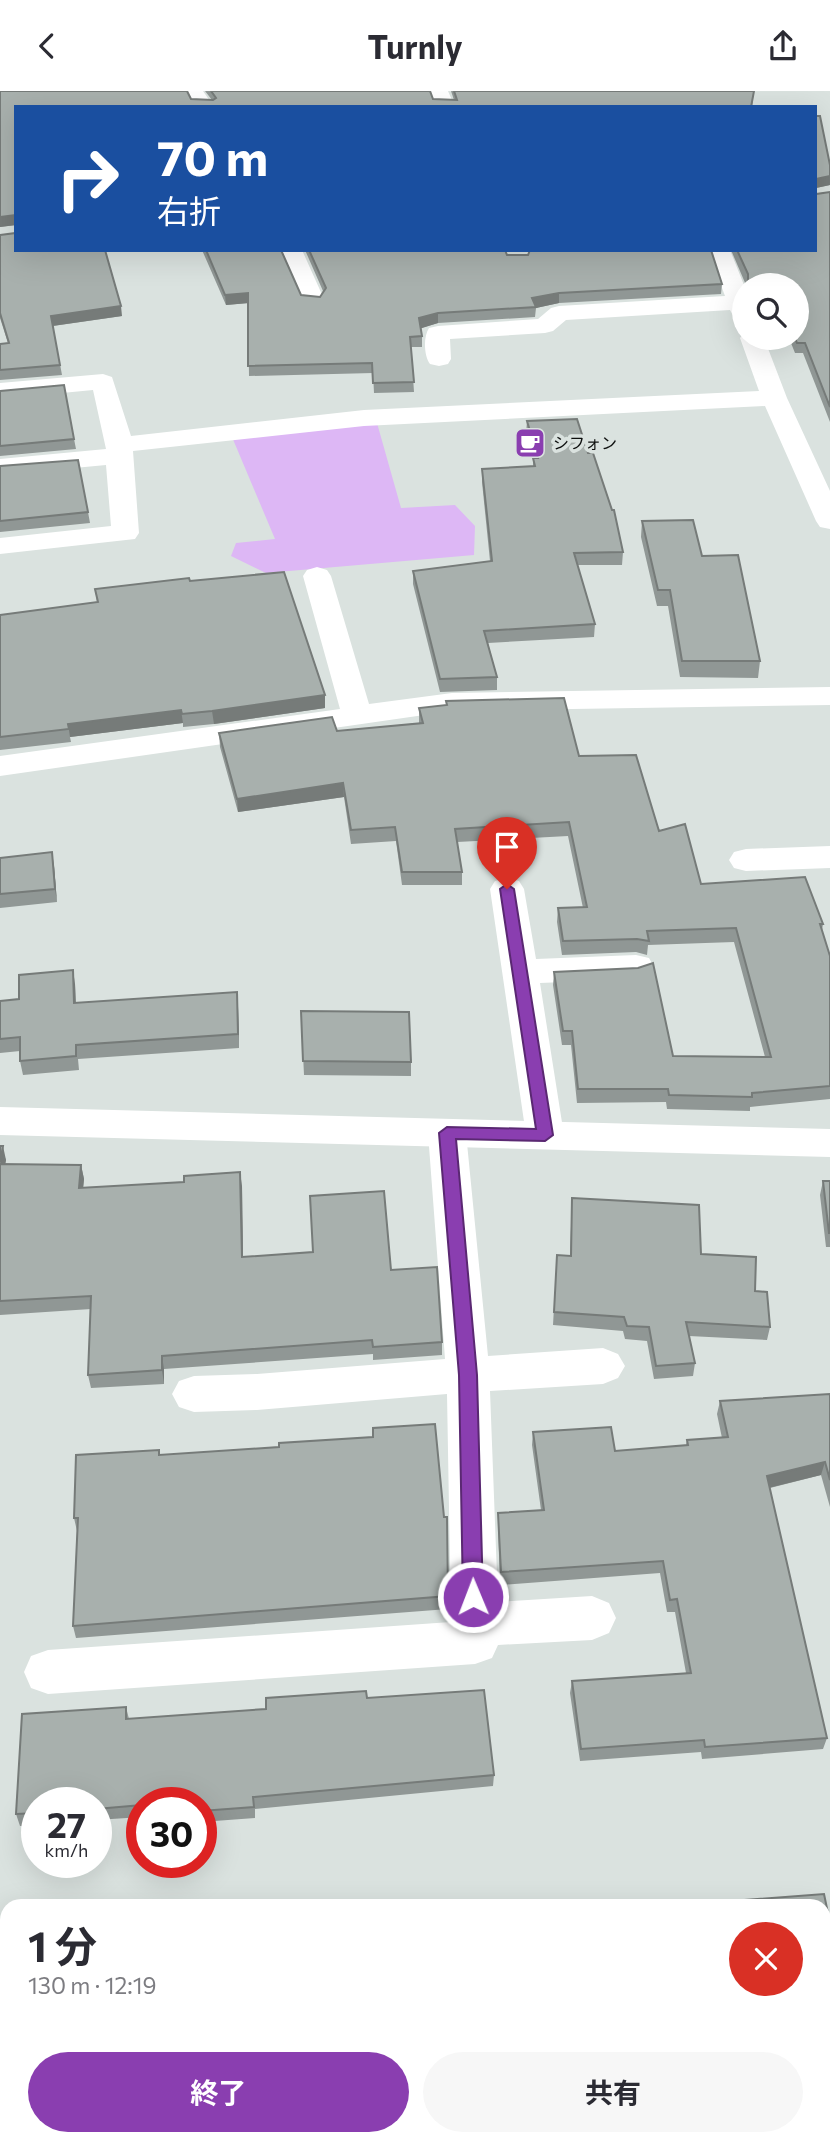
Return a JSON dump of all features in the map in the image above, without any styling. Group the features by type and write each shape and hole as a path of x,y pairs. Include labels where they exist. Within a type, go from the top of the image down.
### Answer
{"street":[{"path":"292,252 312,299"},
{"path":"720,252 732,285"},
{"path":"439,359 438,334 545,326 559,313 732,309"},
{"path":"756,350 774,398 830,521"},
{"path":"0,391 103,382 119,450 125,533 0,546"},
{"path":"0,467 365,418 774,398"},
{"path":"317,576 357,715"},
{"path":"0,766 452,702 830,696"},
{"path":"746,860 830,857"},
{"path":"507,889 545,1135"},
{"path":"520,972 636,967"},
{"path":"0,1121 830,1143"},
{"path":"48,1672 475,1642 468,1375 447,1133"},
{"path":"194,1394 257,1392 330,1384 603,1366"},
{"path":"474,1625 592,1618"}],"shaded area":[{"path":"377,423 401,508 455,505 475,526 474,555 266,573 231,556 236,543 275,539 232,437"}],"building":[{"path":"0,91 187,91 191,99 213,100 216,98 211,91 430,91 433,99 457,100 454,91 754,91 751,105 14,105 14,215 0,217"},
{"path":"817,116 820,116 830,176 817,179"},
{"path":"830,192 830,407 808,350 809,273 748,273 738,252 817,252 817,194"},
{"path":"14,233 14,252 106,252 121,306 51,316 60,365 0,370 0,344 9,343 0,313 0,235"},
{"path":"207,252 282,252 301,295 320,297 326,288 310,252 506,252 507,255 528,255 529,252 712,252 722,284 559,293 532,298 536,307 438,313 419,318 422,336 410,337 414,382 373,383 372,363 248,366 248,293 225,295"},
{"path":"64,385 74,439 0,446 0,391"},
{"path":"577,419 588,453 593,453 614,510 623,552 574,553 595,624 484,631 497,677 440,679 413,571 492,561 482,469 535,466 533,458 538,458 527,421"},
{"path":"78,460 88,512 0,521 0,466"},
{"path":"693,520 702,556 738,555 760,661 682,661 670,590 658,590 642,521"},
{"path":"284,572 325,695 212,711 182,714 181,710 68,724 69,729 0,737 0,615 98,602 95,589 189,578 190,581"},
{"path":"564,698 579,756 636,755 659,831 685,824 701,884 805,877 823,924 820,924 830,956 830,1086 752,1093 752,1097 669,1095 668,1089 578,1089 572,1031 563,1031 554,972 638,968 653,963 673,1056 771,1057 736,928 647,931 649,941 563,941 558,908 587,907 569,822 455,829 462,872 402,872 395,827 351,830 343,783 237,799 219,733 332,717 337,731 423,723 419,708 447,705 446,701"},
{"path":"52,852 55,889 0,894 0,858"},
{"path":"73,970 74,1003 237,992 238,1034 76,1045 76,1056 20,1061 20,1037 0,1039 0,1001 19,999 19,975"},
{"path":"301,1011 409,1012 411,1062 303,1061"},
{"path":"0,1164 81,1165 79,1188 184,1182 184,1176 240,1172 242,1257 313,1252 310,1196 384,1191 391,1270 437,1267 442,1342 373,1347 372,1340 162,1356 162,1370 88,1375 91,1296 0,1301"},
{"path":"823,1181 830,1181 830,1233 829,1233"},
{"path":"572,1198 699,1205 701,1254 756,1257 755,1291 767,1292 770,1327 686,1322 695,1363 656,1366 649,1327 627,1326 624,1317 554,1312 557,1255 571,1256"},
{"path":"830,1394 830,1480 825,1462 767,1476 827,1738 705,1747 704,1740 581,1749 572,1681 691,1673 677,1599 670,1600 663,1561 501,1572 498,1513 544,1510 533,1432 611,1427 615,1451 688,1445 687,1440 728,1437 720,1401"},
{"path":"435,1424 444,1517 447,1517 448,1596 73,1626 78,1518 74,1518 76,1455 159,1450 159,1455 279,1447 279,1443 373,1437 373,1428"},
{"path":"484,1690 494,1775 253,1797 254,1807 217,1810 217,1787 126,1787 126,1806 112,1808 112,1787 21,1787 21,1814 16,1814 22,1714 126,1707 126,1719 266,1709 266,1698 366,1691 367,1698"},
{"path":"824,1894 825,1899 758,1899"}],"place":[{"name":"シフォン","path":"530,443"}],"route":[{"path":"473,1597 468,1375 447,1133 545,1135 507,889"}]}
